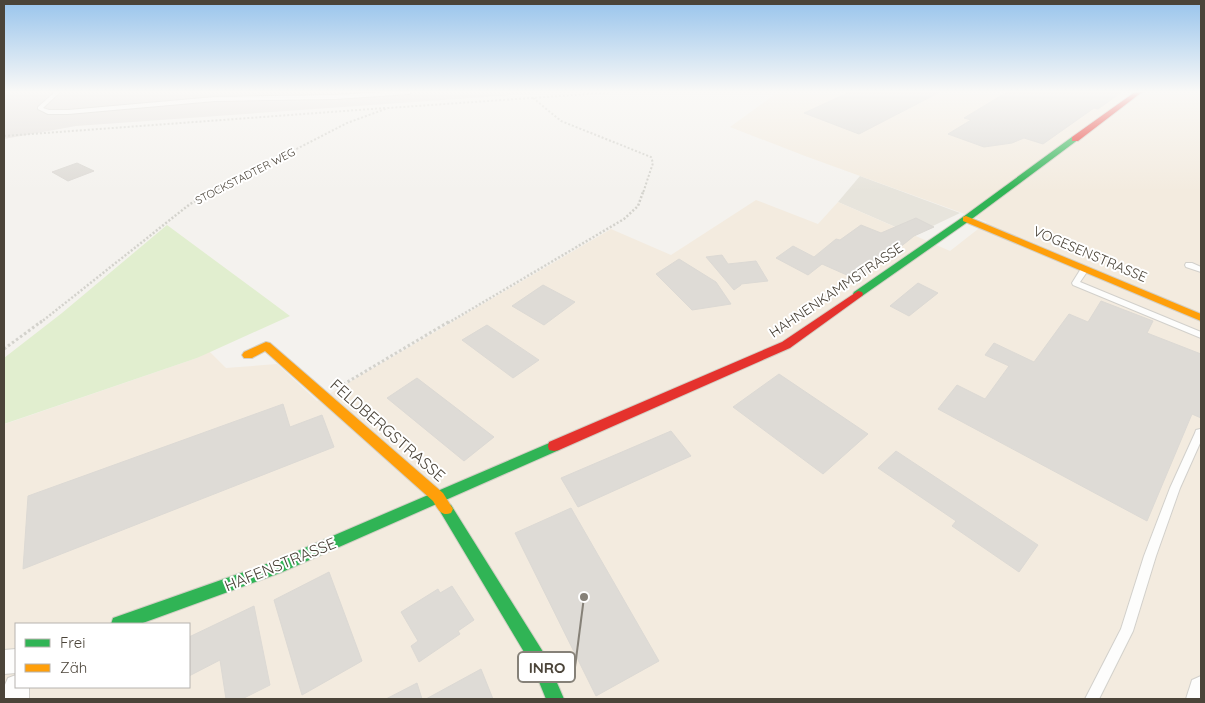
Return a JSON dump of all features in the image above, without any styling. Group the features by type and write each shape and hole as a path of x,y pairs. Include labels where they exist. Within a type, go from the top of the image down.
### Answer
{"street":[{"name":"HAHNENKAMMSTRASSE","path":"438,497 786,345 966,219 1094,125"},
{"name":"VOGESENSTRASSE","path":"966,219 1201,318"},
{"name":"FELDBERGSTRASSE","path":"248,355 266,346 438,497 539,661 555,699"},
{"name":"HAFENSTRASSE","path":"122,623 275,568 438,497"},
{"path":"1199,699 1201,689"}],"lane":[{"path":"1189,265 1201,270"},
{"path":"1085,269 1076,283 1201,335"},
{"path":"1092,699 1127,631 1150,556 1175,488 1200,433"}],"path":[{"path":"4,136 158,125"},
{"name":"STOCKSTADTER WEG","path":"4,349 37,326 190,204 343,125"},
{"path":"324,396 636,210 643,197 645,179 653,163 651,157 571,125"}],"shaded area":[{"path":"4,125 93,125 76,126 4,139"},
{"path":"733,125 1201,125 1201,699 4,699 5,424 197,358 209,351 226,368 277,364 317,401 611,229 671,255 756,200 818,224 838,202 950,251 987,222 730,127"},
{"path":"860,176 960,213 914,235 838,202"}],"green space":[{"path":"167,225 290,316 197,358 4,424 4,358 62,313"}],"building":[{"path":"835,125 877,125 859,134"},
{"path":"963,125 1070,125 1043,144 1024,138 1012,143 984,147 948,134"},
{"path":"77,163 94,171 68,181 52,172"},
{"path":"916,218 934,227 914,236 894,252 890,251 858,280 822,264 808,275 776,258 793,246 814,257 836,239 840,240 861,225 881,233"},
{"path":"722,255 728,264 756,261 768,281 741,284 734,290 706,257"},
{"path":"679,259 716,282 731,304 692,310 656,274"},
{"path":"918,283 938,293 909,316 890,306"},
{"path":"543,285 575,302 544,325 512,306"},
{"path":"1101,301 1153,321 1147,333 1201,354 1201,418 1192,414 1147,521 938,409 957,385 985,399 1009,366 985,355 994,343 1034,362 1069,314 1088,322"},
{"path":"487,325 539,360 513,378 462,340"},
{"path":"779,374 868,434 823,474 733,407"},
{"path":"417,378 494,437 464,461 387,398"},
{"path":"283,404 290,427 322,415 334,447 23,569 28,496"},
{"path":"671,431 691,456 578,507 561,478"},
{"path":"896,451 1038,545 1019,572 952,526 956,521 878,468"},
{"path":"571,508 659,661 596,696 515,533"},
{"path":"329,572 362,661 302,695 274,600"},
{"path":"452,586 474,620 458,631 460,634 419,662 411,646 418,641 401,612 438,589 440,593"},
{"path":"254,606 270,685 242,699 226,699 220,660 190,675 190,637"},
{"path":"481,669 493,699 426,699"},
{"path":"417,683 422,699 386,699"}],"traffic: fast":[{"path":"858,294 966,219 1075,139"},
{"path":"122,623 275,568 554,446"},
{"path":"446,509 539,661 555,699"}],"traffic: slow":[{"path":"966,219 1201,318"},
{"path":"248,355 266,346 438,497 446,509"}],"traffic: jam":[{"path":"1075,139 1094,125"},
{"path":"554,446 786,345 858,294"}],"place":[{"name":"INRO","path":"584,597"}]}
